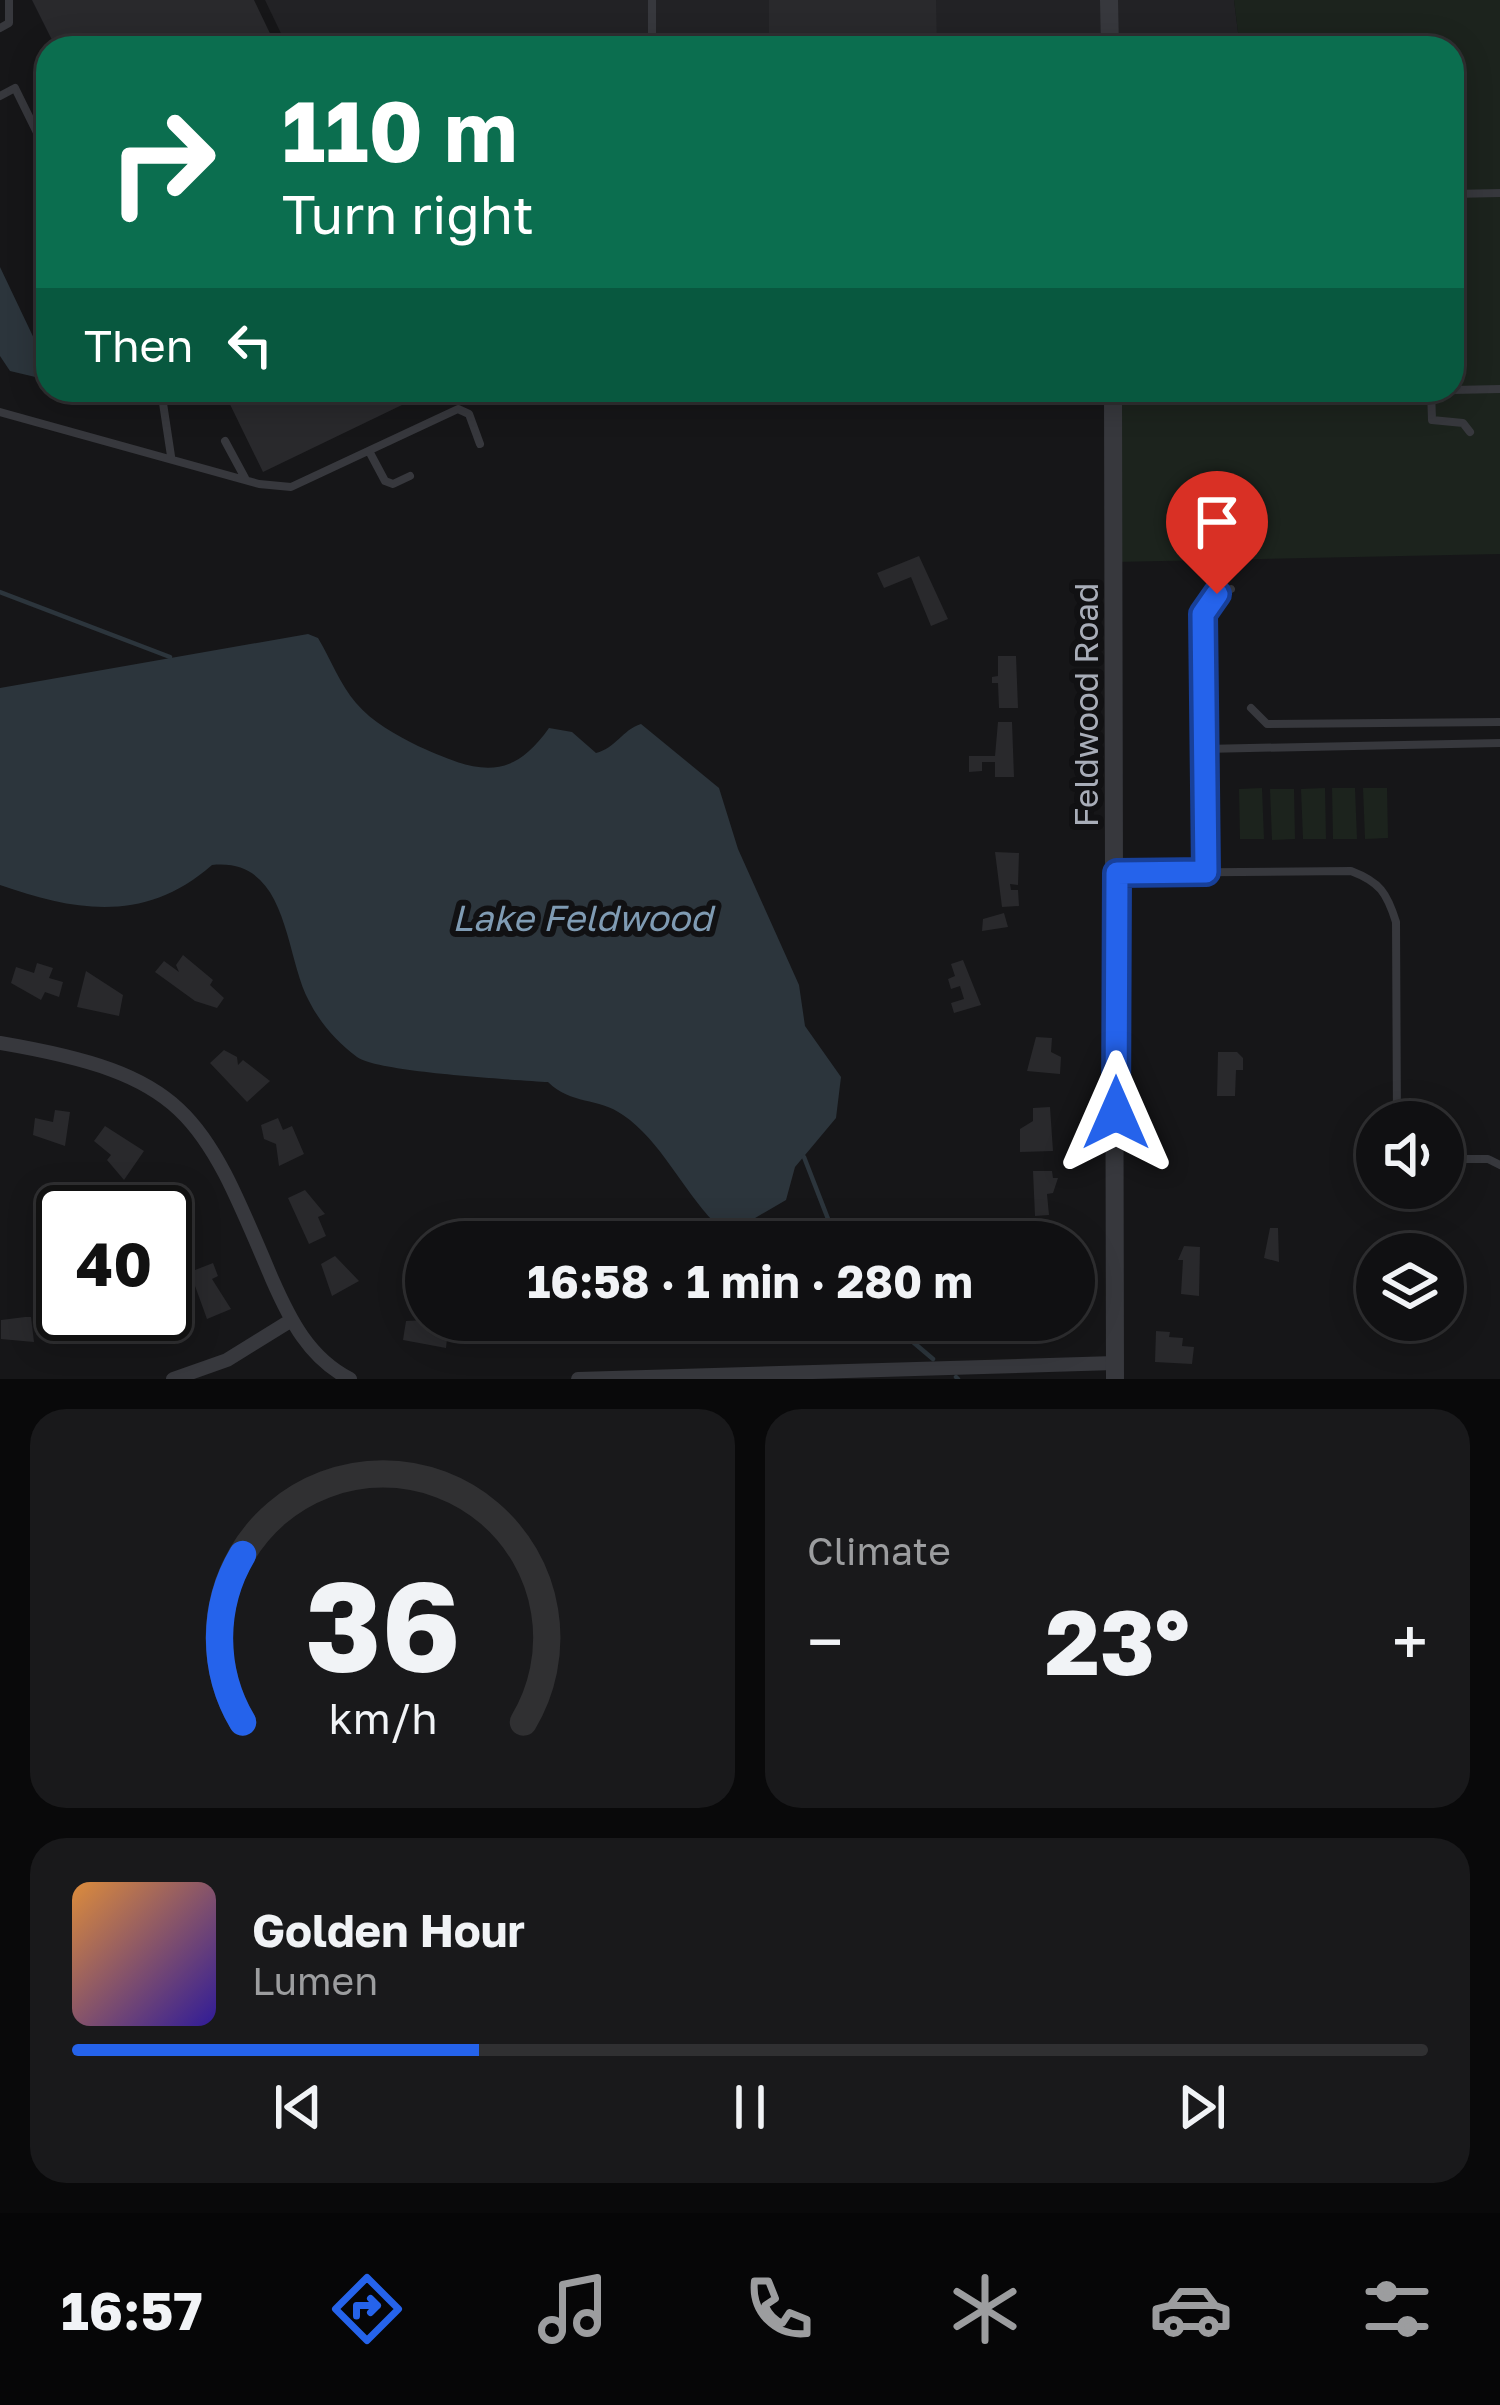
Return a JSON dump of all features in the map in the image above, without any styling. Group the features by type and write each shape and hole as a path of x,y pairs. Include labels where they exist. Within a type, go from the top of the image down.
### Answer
{"street":[{"path":"1109,0 1110,36"},
{"name":"Feldwood Road","path":"1113,402 1115,1371"},
{"path":"0,1043 106,1068 149,1085 186,1113 221,1160 290,1321 314,1352 350,1379"},
{"path":"173,1379 227,1360 290,1321"},
{"path":"578,1379 1115,1371"}],"lane":[{"path":"0,28 9,23 9,0"},
{"path":"652,0 652,36"},
{"path":"0,96 15,88 36,131"},
{"path":"1464,194 1500,193"},
{"path":"1464,390 1500,389"},
{"path":"162,402 171,456"},
{"path":"1431,402 1432,419 1463,424 1470,432"},
{"path":"0,412 291,488 458,409 469,414 480,444"},
{"path":"225,441 245,479"},
{"path":"369,451 385,481 393,484 410,476"},
{"path":"1206,872 1203,614 1217,594 1231,589"},
{"path":"1251,708 1267,724 1500,722"},
{"path":"1204,749 1500,743"},
{"path":"1117,873 1351,871 1372,879 1388,894 1396,922 1397,1101"},
{"path":"1464,1159 1488,1159 1500,1165"}],"shaded area":[{"path":"265,0 1234,0 1238,36 282,36"},
{"path":"1234,0 1500,0 1500,554 1114,562 1111,402 1464,402 1464,36 1238,36"},
{"path":"1262,788 1264,839 1240,839 1239,789"},
{"path":"1325,788 1326,839 1303,839 1301,789"},
{"path":"1332,788 1355,788 1357,839 1333,839"},
{"path":"1363,788 1387,788 1388,838 1365,839"},
{"path":"1270,789 1294,789 1295,839 1272,840"}],"water":[{"path":"0,267 36,343 36,377 10,371 0,356"},
{"name":"Lake Feldwood","path":"308,634 318,638 345,688 369,716 410,742 456,762 490,768 505,765 520,758 549,728 572,732 596,753 641,724 719,788 738,849 799,985 805,1026 841,1077 836,1118 795,1167 786,1200 750,1221 713,1221 649,1138 614,1109 566,1094 548,1082 418,1071 357,1057 330,1032 309,1001 270,892 256,876 237,867 212,865 162,896 110,907 56,901 0,885 0,688"}],"building":[{"path":"32,0 254,0 271,36 50,36"},
{"path":"769,0 936,0 937,36 737,36 769,35"},
{"path":"229,402 408,402 263,472"},
{"path":"919,556 948,619 931,626 911,577 884,588 877,573"},
{"path":"998,656 1016,656 1018,708 999,708 998,683 992,683 992,677 998,676"},
{"path":"998,722 1012,722 1014,777 995,777 995,762 982,762 982,771 969,772 969,756 995,756"},
{"path":"995,852 1019,853 1018,885 1010,884 1011,890 1018,890 1019,906 1002,907"},
{"path":"1004,913 1008,927 982,931 983,919"},
{"path":"183,955 213,980 210,985 224,998 217,1008 195,1001 155,972 164,961 179,972 176,965"},
{"path":"963,960 981,1005 954,1013 951,1003 964,999 960,986 951,989 948,979 955,976 951,964"},
{"path":"37,963 53,968 49,978 63,982 59,997 45,992 41,1000 11,983 16,967 34,973"},
{"path":"86,971 123,995 119,1016 77,1007"},
{"path":"1036,1037 1052,1038 1051,1052 1061,1057 1060,1074 1027,1071"},
{"path":"224,1050 237,1057 238,1065 243,1060 270,1081 247,1102 210,1063"},
{"path":"1218,1052 1237,1052 1243,1058 1243,1070 1236,1070 1235,1096 1217,1096"},
{"path":"1050,1107 1053,1151 1020,1152 1020,1129 1033,1121 1033,1108"},
{"path":"55,1110 70,1112 65,1146 33,1135 35,1118 53,1122"},
{"path":"278,1118 283,1130 292,1126 304,1154 279,1166 276,1144 264,1139 261,1125"},
{"path":"105,1126 144,1151 124,1180 107,1160 111,1155 94,1141"},
{"path":"1033,1171 1052,1171 1053,1178 1058,1178 1053,1193 1047,1194 1049,1215 1035,1216"},
{"path":"305,1190 325,1214 318,1217 326,1236 309,1244 288,1198"},
{"path":"1270,1228 1278,1228 1279,1262 1264,1258"},
{"path":"1184,1246 1200,1247 1199,1296 1181,1294 1183,1260 1178,1260"},
{"path":"335,1256 359,1281 332,1296 321,1264"},
{"path":"213,1263 218,1276 212,1279 231,1309 207,1319 192,1271"},
{"path":"31,1317 34,1342 1,1339 1,1320"},
{"path":"1156,1331 1170,1332 1169,1337 1183,1338 1182,1346 1194,1347 1192,1364 1155,1362"},
{"path":"408,1341 447,1341 446,1348"}],"waterway":[{"path":"0,592 170,657"},
{"path":"804,1157 829,1221"},
{"path":"912,1341 933,1359"}],"route":[{"path":"1116,1113 1117,873 1206,872 1203,614 1217,594"}]}
